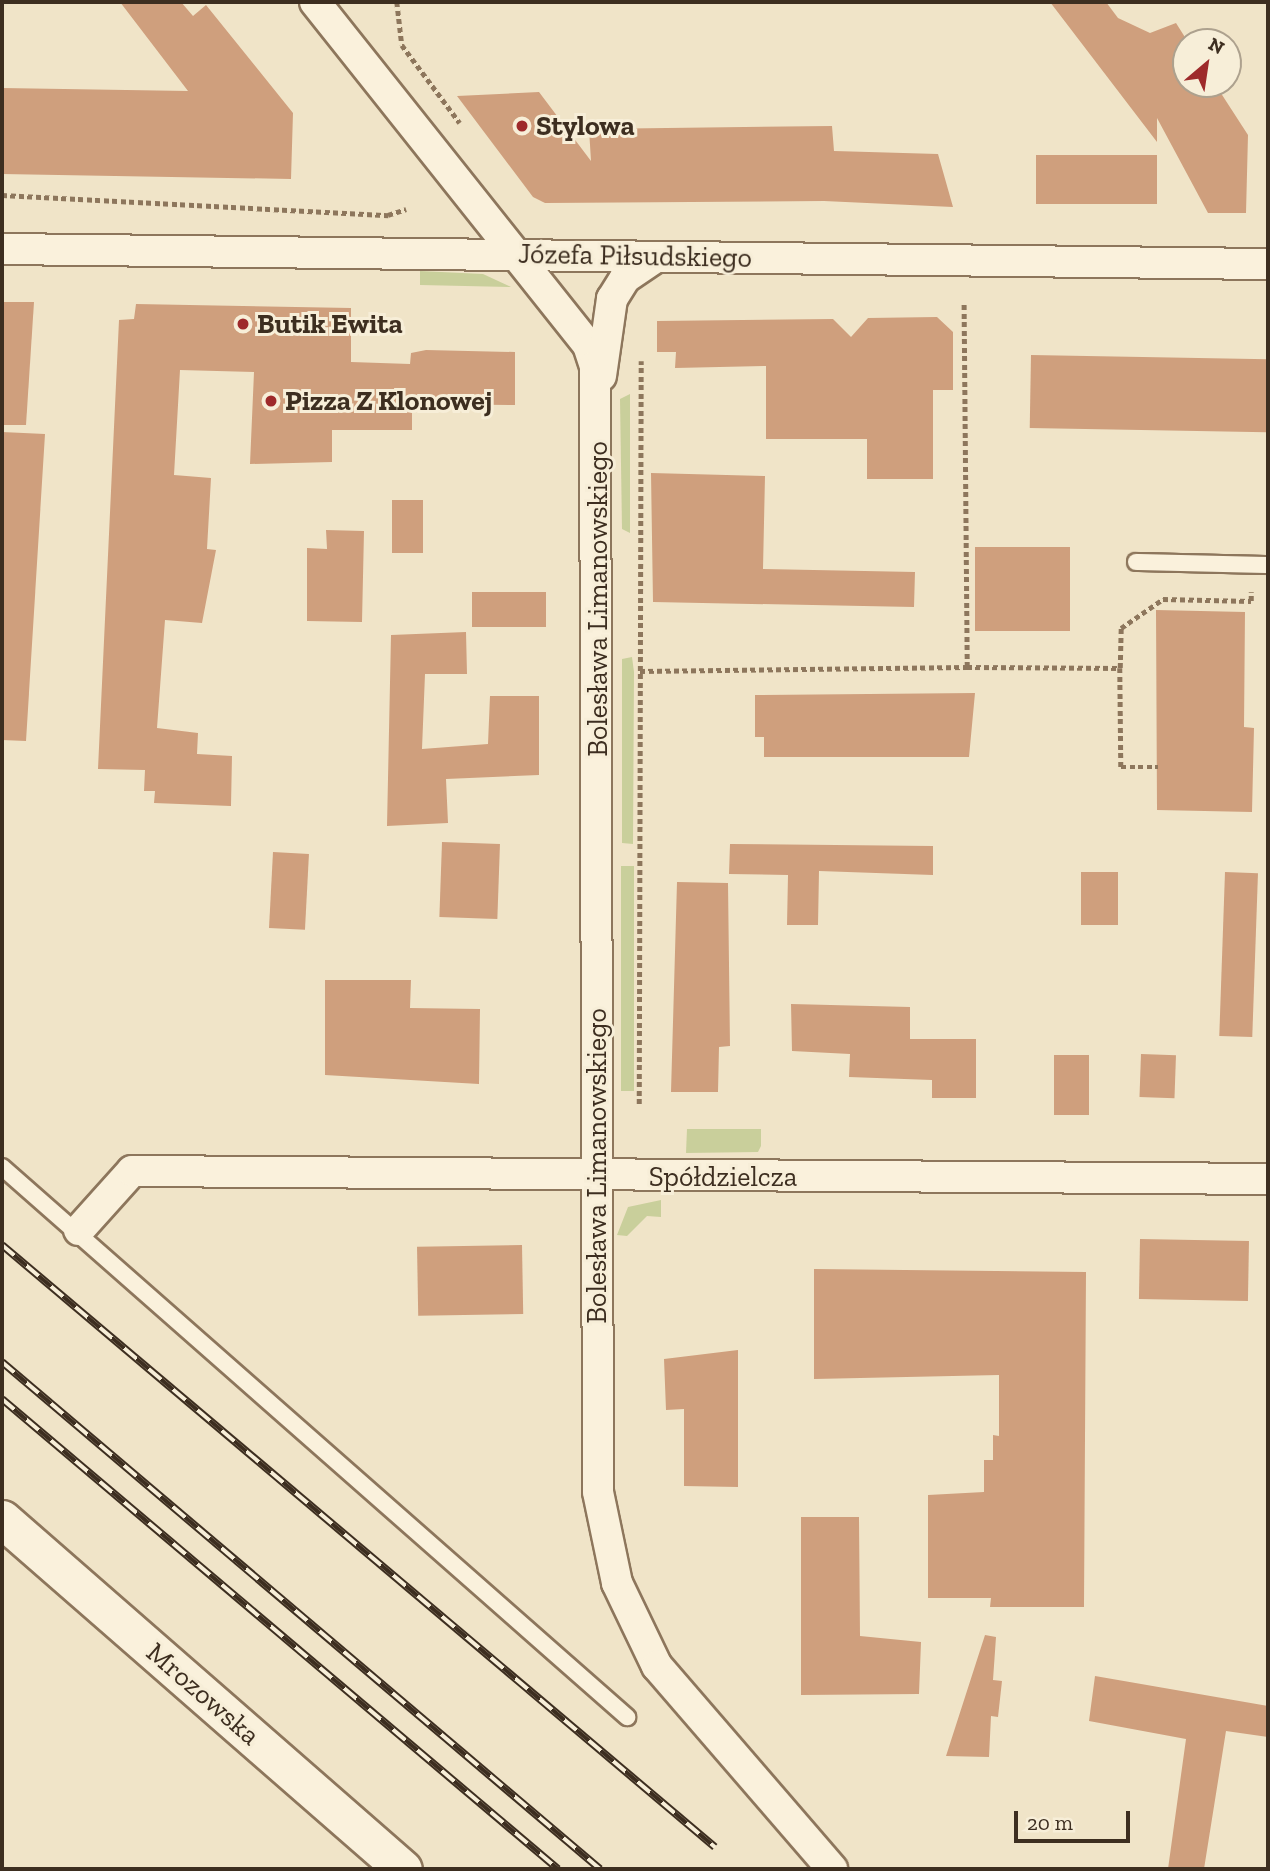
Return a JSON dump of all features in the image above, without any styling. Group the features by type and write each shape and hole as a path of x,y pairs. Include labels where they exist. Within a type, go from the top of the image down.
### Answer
{"street":[{"name":"Bolesława Limanowskiego","path":"315,2 512,254 588,345 598,387"},
{"name":"Józefa Piłsudskiego","path":"2,249 1268,264"},
{"name":"Bolesława Limanowskiego","path":"656,257 625,278 612,299 598,387 595,1457 617,1583 638,1633 680,1698 832,1869"},
{"name":"Spółdzielcza","path":"79,1230 132,1171 1268,1180"},
{"name":"Mrozowska","path":"2,1519 403,1869"}],"lane":[{"path":"1136,562 1261,564"},
{"path":"2,1167 79,1230 628,1717"}],"path":[{"path":"397,2 402,45 466,132"},
{"path":"2,195 388,215 406,209"},
{"path":"964,302 967,667"},
{"path":"639,1104 641,355"},
{"path":"1158,767 1121,767 1121,628 1163,599 1251,601 1261,564"},
{"path":"640,671 1121,668"}],"green space":[{"path":"420,271 483,274 511,287 420,285"},
{"path":"630,394 630,533 622,529 620,399"},
{"path":"632,657 633,844 622,843 622,659"},
{"path":"621,866 634,866 634,1091 621,1091"},
{"path":"687,1129 761,1129 761,1146 758,1152 686,1153"},
{"path":"661,1200 661,1217 647,1216 627,1236 617,1235 628,1207"}],"building":[{"path":"120,2 181,2 193,16 206,5 293,113 291,179 2,174 2,88 188,91"},
{"path":"1050,2 1106,2 1118,18 1150,33 1176,23 1179,28 1172,28 1172,98 1224,98 1248,135 1246,213 1208,213 1157,118 1157,142"},
{"path":"539,92 591,161 589,129 832,126 834,151 938,154 953,207 824,201 545,203 533,197 457,96"},
{"path":"1036,155 1157,155 1157,204 1036,204"},
{"path":"2,302 34,302 26,425 2,425"},
{"path":"136,304 351,308 351,362 410,364 411,353 426,350 515,352 515,405 412,404 412,430 332,430 332,462 250,464 254,372 180,370 174,475 211,478 207,549 216,550 202,623 165,620 157,728 198,733 197,754 232,756 231,806 154,803 155,791 144,791 145,770 98,769 119,320 134,319"},
{"path":"937,317 953,332 953,390 933,390 933,479 867,479 867,439 766,439 766,366 675,368 676,352 657,352 657,321 833,319 851,337 868,318"},
{"path":"1031,355 1268,359 1267,432 1030,428"},
{"path":"2,432 45,434 26,741 2,740"},
{"path":"651,473 765,476 763,569 915,572 914,607 653,602"},
{"path":"392,500 423,500 423,553 392,553"},
{"path":"326,530 364,531 362,622 307,621 307,548 327,549"},
{"path":"975,547 1070,547 1070,631 975,631"},
{"path":"472,592 546,592 546,627 472,627"},
{"path":"1156,610 1245,612 1244,727 1254,728 1252,812 1157,810"},
{"path":"466,632 467,674 425,674 422,749 488,744 490,696 539,696 539,775 446,779 448,823 387,826 391,635"},
{"path":"975,693 969,757 764,757 764,737 755,737 755,695"},
{"path":"442,842 500,844 497,919 439,917"},
{"path":"730,844 933,846 933,875 819,871 818,925 787,925 788,875 729,874"},
{"path":"273,852 309,854 305,930 269,928"},
{"path":"1081,872 1118,872 1118,925 1081,925"},
{"path":"1225,872 1258,873 1252,1037 1219,1036"},
{"path":"677,882 728,883 730,1046 719,1047 718,1092 671,1092"},
{"path":"325,980 411,980 410,1008 480,1009 479,1084 325,1075"},
{"path":"791,1004 910,1007 910,1039 976,1039 976,1098 932,1098 932,1080 849,1077 850,1054 792,1051"},
{"path":"1141,1054 1176,1055 1174,1098 1139,1097"},
{"path":"1054,1055 1089,1055 1089,1115 1054,1115"},
{"path":"1140,1239 1249,1241 1248,1301 1139,1299"},
{"path":"522,1245 523,1314 418,1316 417,1247"},
{"path":"814,1269 1086,1272 1084,1607 990,1607 991,1598 928,1598 928,1495 984,1492 984,1460 993,1460 993,1435 999,1436 999,1375 814,1379"},
{"path":"738,1350 738,1487 684,1486 684,1409 666,1410 664,1359"},
{"path":"801,1517 859,1517 860,1636 921,1642 919,1694 801,1695"},
{"path":"985,1635 996,1637 993,1680 1002,1681 998,1717 991,1716 989,1757 946,1756"},
{"path":"1095,1676 1268,1706 1268,1737 1226,1731 1204,1869 1168,1869 1186,1739 1089,1721"}],"railway":[{"path":"2,1245 715,1847"},
{"path":"2,1362 600,1869"},
{"path":"2,1399 558,1869"}],"place":[{"name":"Stylowa","path":"522,126"},
{"name":"Butik Ewita","path":"243,324"},
{"name":"Pizza Z Klonowej","path":"271,401"}]}
